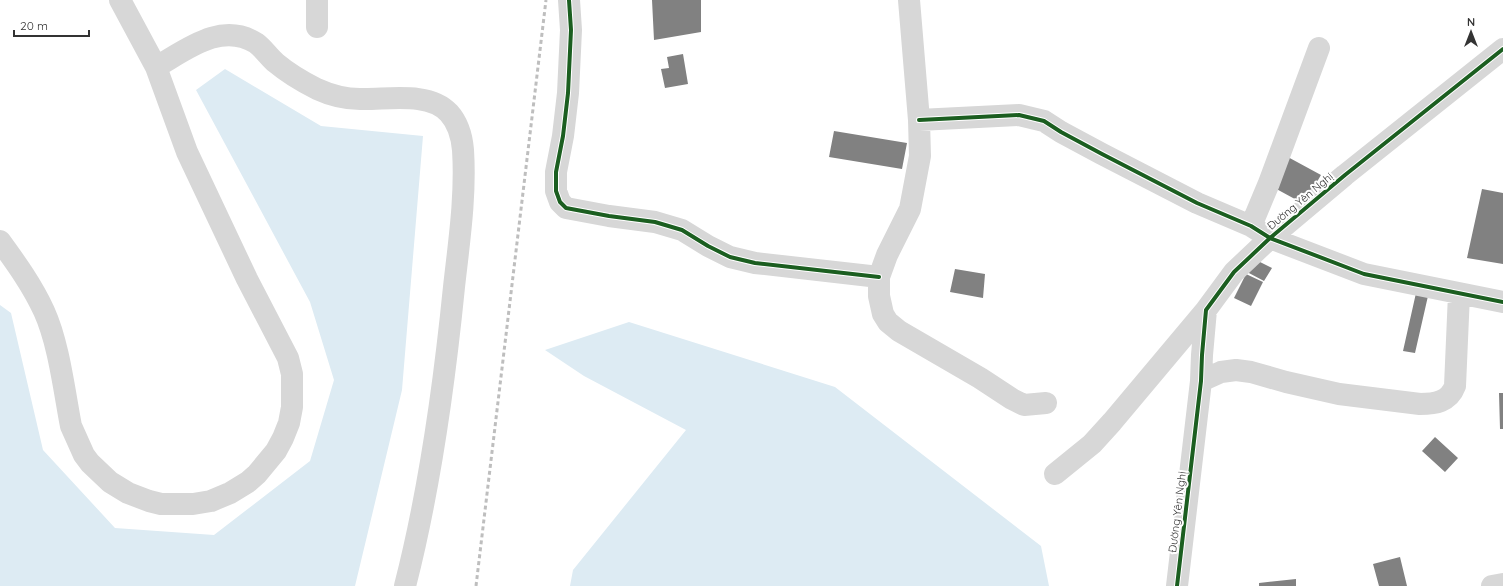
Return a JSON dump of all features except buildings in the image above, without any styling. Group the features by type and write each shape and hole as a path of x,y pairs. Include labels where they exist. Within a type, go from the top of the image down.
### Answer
{"street":[{"path":"0,241 23,272 44,311 57,351 72,426 76,438 90,462 110,482 128,493 161,504 193,504 211,501 230,493 248,482 257,474 276,450 289,423 292,407 292,374 288,358 247,279 187,152 156,67 120,0"},
{"path":"317,0 317,27"},
{"path":"569,0 571,30 568,93 563,136 556,172 556,191 560,202 566,208 608,216 655,222 682,230 730,257 755,263 879,277"},
{"path":"909,0 919,120 920,156 910,209 887,255 879,277 879,296 883,314 888,322 899,331 980,378 1012,399 1024,405 1046,403"},
{"path":"156,67 208,38 221,35 242,37 256,44 277,64 295,77 318,89 345,98 412,98 424,100 440,106 450,114 459,130 463,149 464,190 447,359 422,512 405,586"},
{"path":"1251,226 1269,183 1319,48"},
{"name":"Đường Yên Nghị","path":"1178,586 1201,381 1206,310 1234,272 1270,238 1345,175 1503,49"},
{"path":"919,120 1019,115 1044,121 1102,154 1177,192 1251,226 1270,238 1364,274 1503,302"},
{"path":"1201,381 1221,372 1236,370 1251,372 1286,382 1339,394 1420,404 1430,404 1445,400 1452,393 1455,386 1459,294"},
{"path":"1055,474 1092,444 1206,310"},
{"path":"1492,586 1503,584"}],"shaded area":[{"path":"225,69 321,126 423,136 402,390 355,586 0,586 0,305 11,313 43,450 115,528 214,535 310,461 334,380 310,302 196,90"},
{"path":"629,322 835,387 1041,546 1049,586 570,586 573,570 686,430 584,376 545,350"}],"railway":[{"path":"476,586 546,0"}],"cycle path":[{"path":"569,0 571,30 568,93 563,136 556,172 556,191 560,202 566,208 609,216 655,222 682,230 730,257 755,263 879,277"},
{"path":"1177,586 1201,381 1206,310 1234,272 1270,238 1345,175 1503,49"},
{"path":"919,120 1019,115 1044,121 1102,154 1197,203 1251,226 1270,238 1364,274 1503,302"}]}
